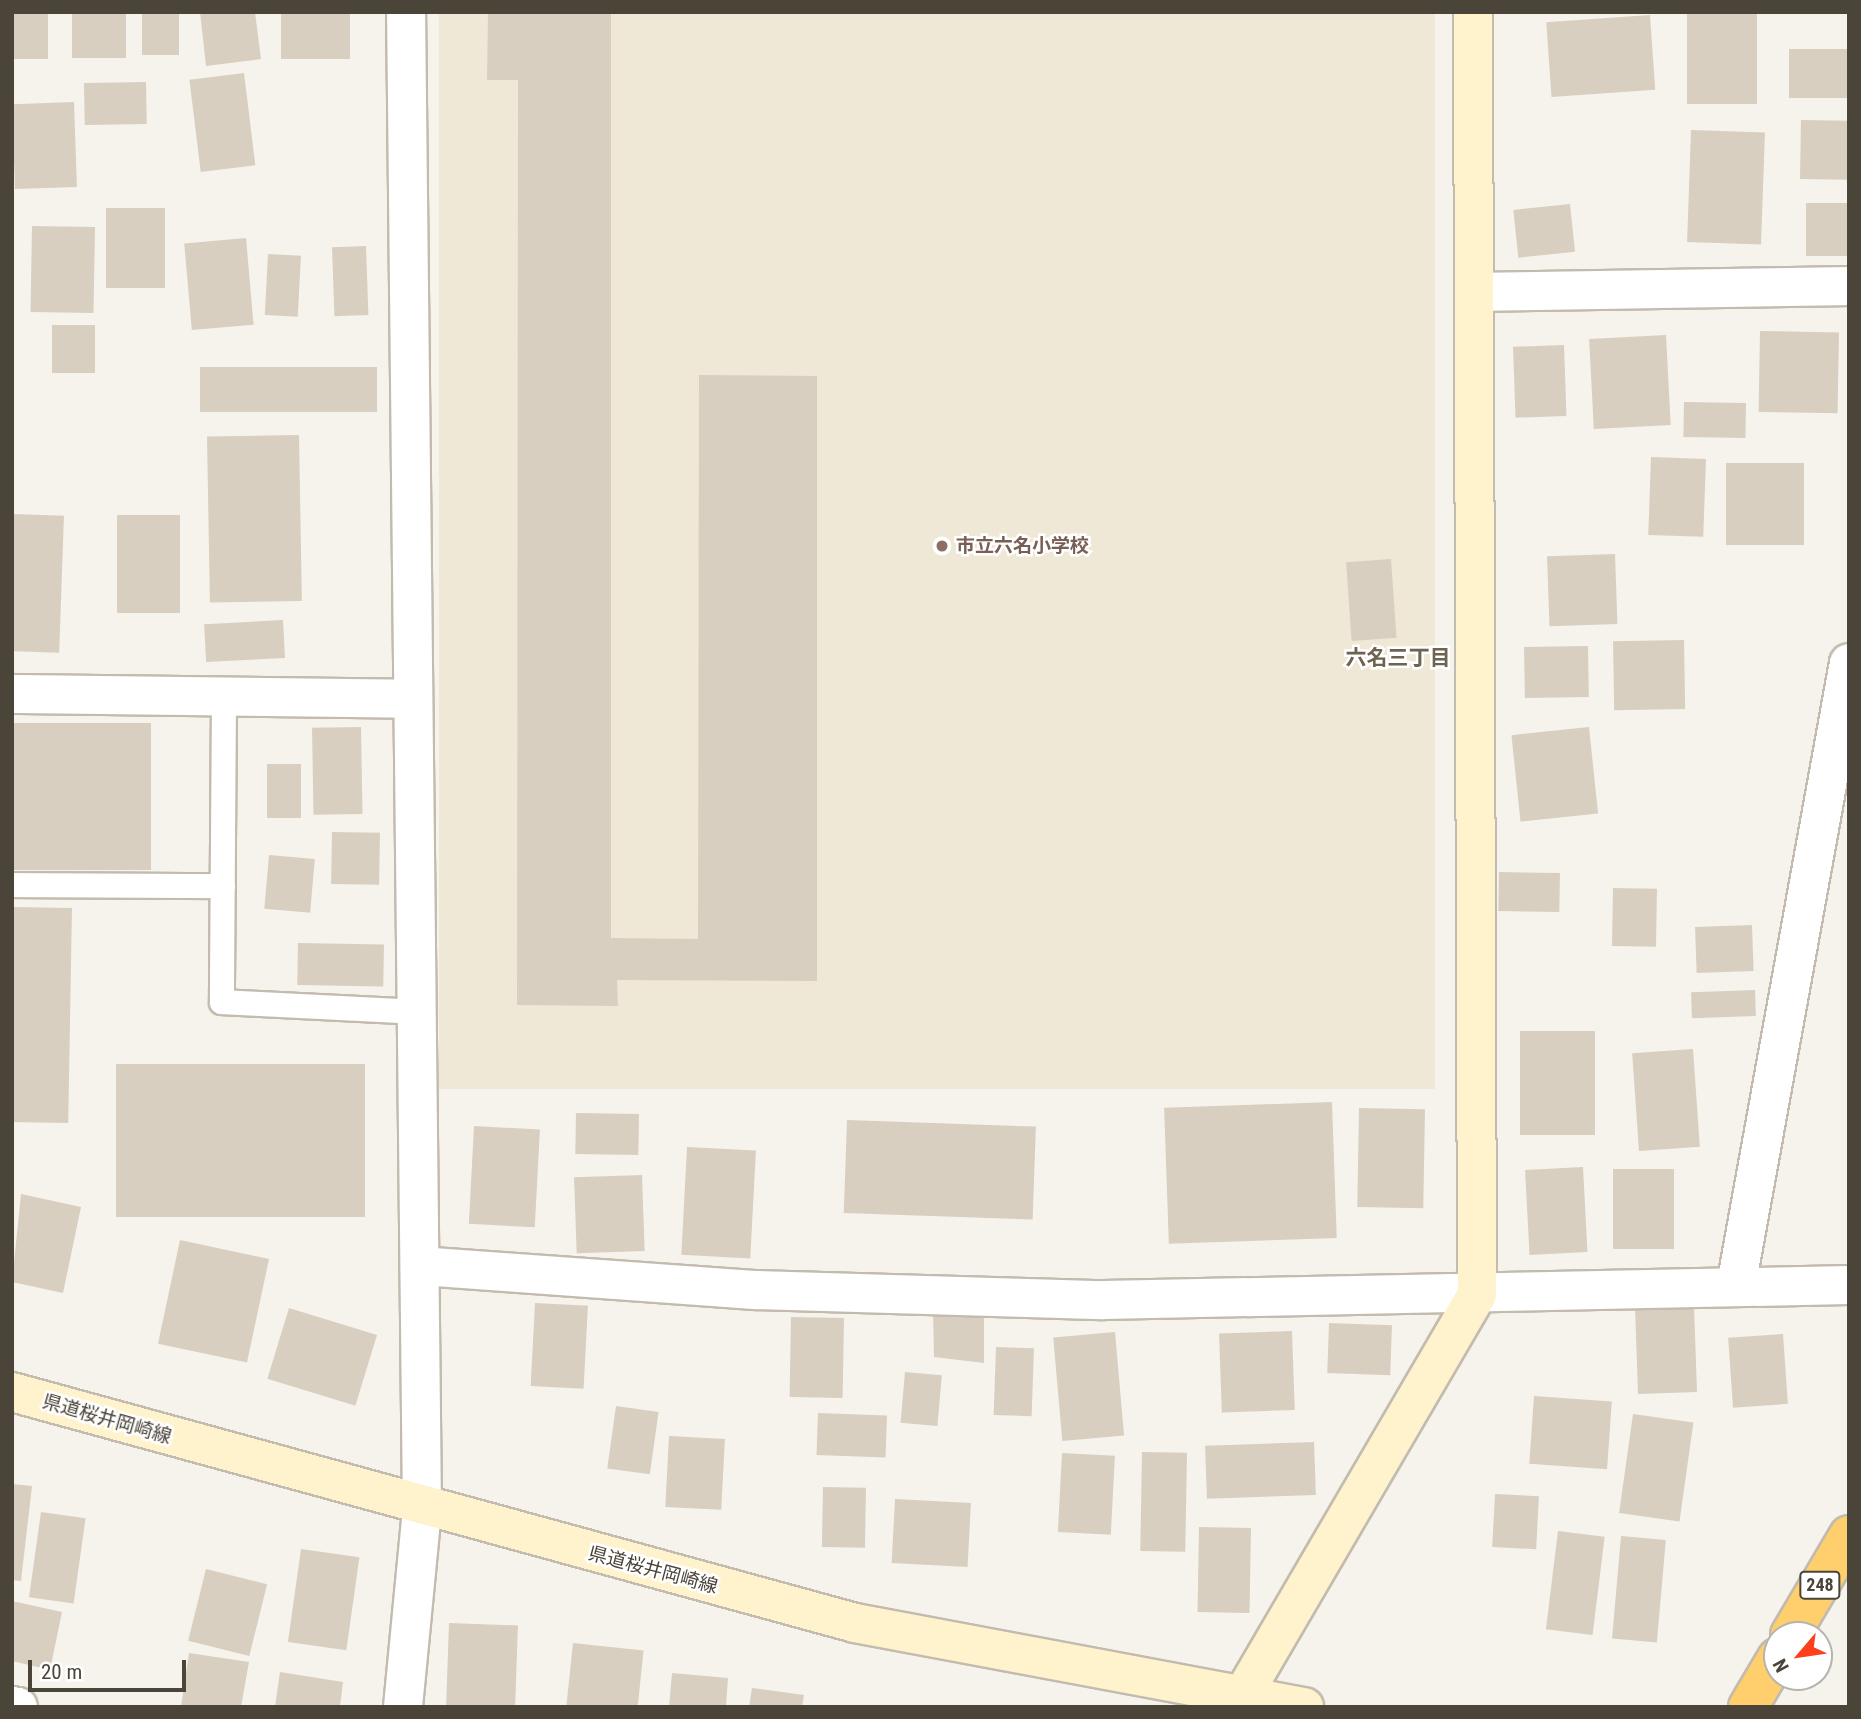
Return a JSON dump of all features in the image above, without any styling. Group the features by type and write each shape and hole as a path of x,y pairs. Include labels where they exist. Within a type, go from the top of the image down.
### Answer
{"highway":[{"name":"248","path":"1798,1621 1849,1535"},
{"path":"1748,1707 1763,1682"}],"street":[{"path":"403,1707 422,1509 407,12"},
{"path":"1238,1703 1477,1296 1476,292 1473,12"},
{"path":"1476,292 1849,286"},
{"path":"1736,1286 1849,663"},
{"path":"12,694 412,699"},
{"path":"420,1266 756,1290 1103,1300 1477,1296 1736,1286 1849,1285"},
{"name":"県道桜井岡崎線","path":"12,1392 422,1509 855,1623 1238,1703 1304,1707"},
{"path":"12,1706 19,1707"}],"lane":[{"path":"224,698 222,1002 418,1012"},
{"path":"12,885 223,886"}],"shaded area":[{"name":"市立六名小学校","path":"439,12 1435,12 1435,1089 439,1089"}],"building":[{"path":"12,12 48,12 48,59 12,59"},
{"path":"72,12 126,12 126,58 72,58"},
{"path":"142,12 179,12 179,55 142,55"},
{"path":"200,12 255,12 261,59 206,66"},
{"path":"281,12 350,12 350,59 281,59"},
{"path":"488,12 611,12 611,938 698,939 699,375 817,376 817,981 617,980 618,1006 517,1005 518,80 487,80"},
{"path":"1687,12 1757,12 1757,104 1687,104"},
{"path":"1650,15 1655,90 1551,97 1546,22"},
{"path":"1789,49 1849,49 1849,98 1789,98"},
{"path":"244,73 255,165 201,172 189,80"},
{"path":"146,82 147,124 85,125 84,83"},
{"path":"74,102 77,187 15,189 12,104"},
{"path":"1801,120 1849,121 1848,180 1800,179"},
{"path":"1691,130 1765,133 1761,245 1687,242"},
{"path":"1806,203 1849,203 1849,256 1806,256"},
{"path":"1570,204 1575,252 1518,258 1513,210"},
{"path":"106,208 165,208 165,288 106,288"},
{"path":"32,226 95,227 93,313 30,312"},
{"path":"246,238 254,325 192,330 184,243"},
{"path":"366,246 368,315 334,316 332,247"},
{"path":"268,254 301,256 298,317 265,315"},
{"path":"52,325 95,325 95,373 52,373"},
{"path":"1760,331 1839,332 1838,413 1759,412"},
{"path":"1666,335 1671,425 1594,429 1589,339"},
{"path":"1564,345 1566,416 1516,418 1513,347"},
{"path":"200,367 377,367 377,412 200,412"},
{"path":"1684,402 1746,403 1745,438 1683,437"},
{"path":"299,435 302,601 210,603 207,437"},
{"path":"1651,457 1706,459 1703,537 1648,535"},
{"path":"1726,463 1804,463 1804,545 1726,545"},
{"path":"12,514 64,516 59,653 12,651"},
{"path":"117,515 180,515 180,613 117,613"},
{"path":"1615,554 1617,624 1549,626 1547,556"},
{"path":"1391,559 1397,638 1352,641 1346,562"},
{"path":"283,620 285,658 206,662 204,624"},
{"path":"1684,640 1685,709 1614,710 1613,641"},
{"path":"1588,646 1589,697 1525,698 1524,647"},
{"path":"12,723 151,723 151,870 12,870"},
{"path":"361,727 363,814 314,815 312,728"},
{"path":"1589,727 1598,814 1521,822 1511,735"},
{"path":"267,764 301,764 301,818 267,818"},
{"path":"332,832 380,833 379,885 331,884"},
{"path":"269,855 315,859 310,913 264,909"},
{"path":"1499,872 1560,873 1559,912 1498,911"},
{"path":"1613,888 1657,889 1656,947 1612,946"},
{"path":"12,907 72,908 68,1123 12,1122"},
{"path":"1752,925 1754,971 1697,973 1695,927"},
{"path":"298,943 384,945 383,986 297,985"},
{"path":"1755,990 1756,1016 1692,1018 1691,992"},
{"path":"1520,1031 1595,1031 1595,1135 1520,1135"},
{"path":"1693,1049 1700,1147 1639,1151 1632,1053"},
{"path":"116,1064 365,1064 365,1217 116,1217"},
{"path":"1332,1102 1337,1238 1169,1244 1164,1108"},
{"path":"1359,1108 1425,1109 1423,1208 1357,1207"},
{"path":"576,1113 639,1114 638,1155 575,1154"},
{"path":"847,1120 1036,1127 1033,1220 844,1213"},
{"path":"474,1126 540,1129 535,1227 469,1224"},
{"path":"687,1147 756,1151 750,1258 681,1255"},
{"path":"1583,1167 1587,1252 1530,1255 1525,1170"},
{"path":"1613,1169 1674,1169 1674,1249 1613,1249"},
{"path":"642,1175 645,1251 577,1253 574,1177"},
{"path":"21,1194 81,1207 63,1293 12,1282"},
{"path":"180,1240 269,1259 247,1363 158,1344"},
{"path":"535,1303 588,1306 584,1389 531,1386"},
{"path":"1694,1306 1697,1392 1638,1394 1635,1308"},
{"path":"289,1308 377,1335 355,1406 267,1379"},
{"path":"933,1311 984,1317 984,1363 934,1357"},
{"path":"791,1317 844,1318 843,1398 790,1397"},
{"path":"1329,1323 1392,1325 1390,1375 1327,1373"},
{"path":"1292,1331 1295,1410 1222,1412 1219,1334"},
{"path":"1115,1332 1124,1436 1062,1441 1053,1337"},
{"path":"1783,1334 1788,1404 1733,1408 1728,1338"},
{"path":"996,1347 1034,1348 1032,1416 994,1415"},
{"path":"905,1372 942,1375 937,1426 901,1423"},
{"path":"1534,1396 1612,1401 1607,1469 1529,1464"},
{"path":"616,1406 659,1412 650,1474 607,1468"},
{"path":"818,1413 887,1415 885,1457 817,1455"},
{"path":"1633,1414 1693,1422 1679,1522 1619,1513"},
{"path":"669,1436 725,1439 721,1510 665,1507"},
{"path":"1314,1442 1316,1495 1207,1499 1205,1446"},
{"path":"1142,1452 1187,1453 1185,1552 1140,1551"},
{"path":"1062,1453 1115,1456 1111,1535 1058,1532"},
{"path":"12,1484 32,1486 21,1581 12,1580"},
{"path":"823,1487 866,1488 865,1548 822,1547"},
{"path":"1495,1494 1539,1496 1536,1549 1492,1547"},
{"path":"895,1499 971,1503 968,1567 892,1563"},
{"path":"41,1512 86,1518 74,1603 29,1597"},
{"path":"1199,1527 1251,1528 1250,1613 1198,1612"},
{"path":"1558,1531 1605,1537 1593,1635 1546,1629"},
{"path":"1621,1536 1666,1540 1657,1643 1612,1639"},
{"path":"301,1549 359,1557 346,1650 288,1642"},
{"path":"206,1569 267,1584 249,1656 188,1641"},
{"path":"12,1601 62,1612 50,1670 12,1661"},
{"path":"449,1623 518,1625 515,1707 446,1707"},
{"path":"573,1643 644,1650 638,1707 566,1707"},
{"path":"189,1653 249,1662 241,1707 181,1707"},
{"path":"280,1672 343,1682 340,1707 275,1707"},
{"path":"672,1673 728,1678 726,1707 669,1707"},
{"path":"752,1688 804,1695 802,1707 749,1707"}],"place":[{"name":"市立六名小学校","path":"942,546"}],"district":[{"name":"六名三丁目","path":"1398,658"}]}
